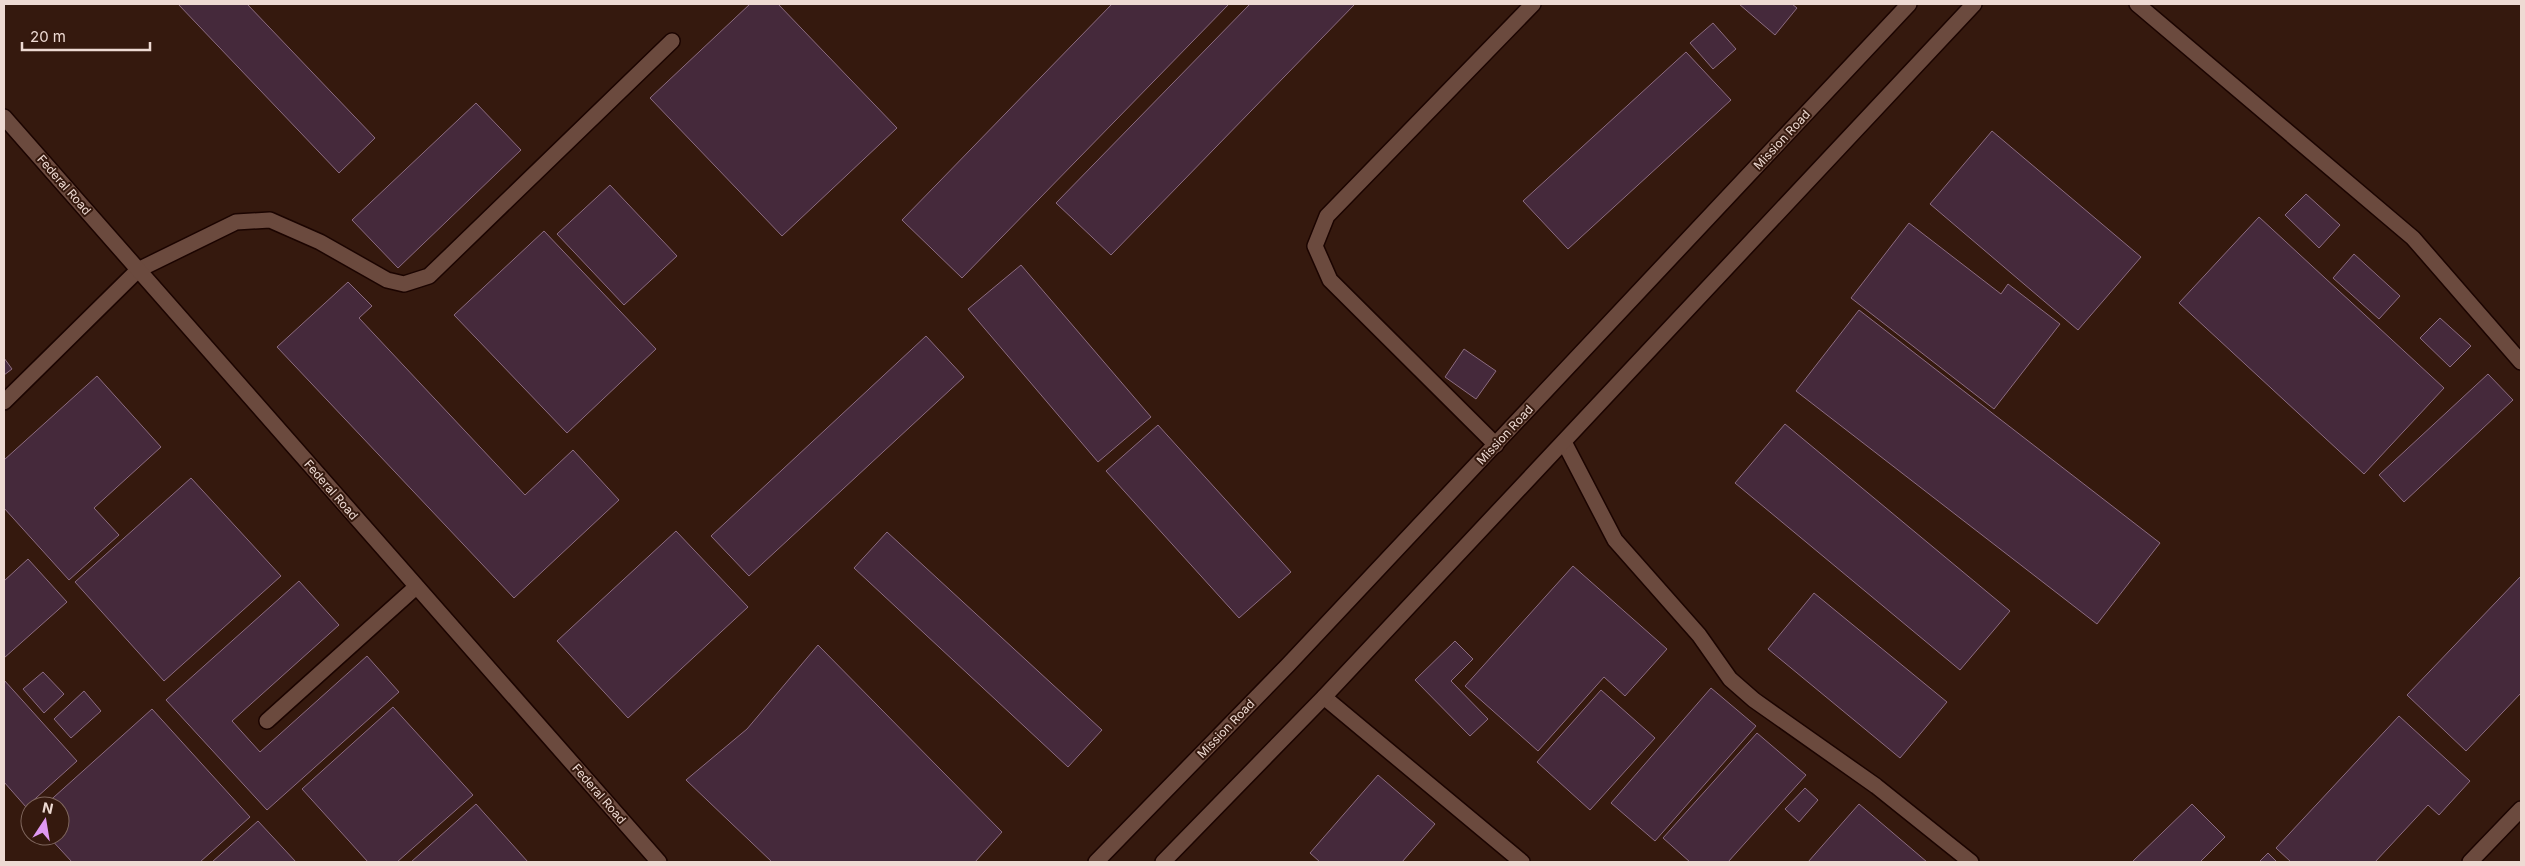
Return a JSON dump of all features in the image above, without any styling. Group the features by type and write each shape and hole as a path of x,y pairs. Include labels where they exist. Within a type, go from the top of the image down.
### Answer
{"street":[{"path":"1496,445 1330,280 1315,246 1326,216 1533,4"},
{"name":"Mission Road","path":"1096,862 1295,658 1909,4"},
{"path":"1163,862 1324,697 1974,4"},
{"path":"2138,4 2412,238 2521,362"},
{"path":"4,402 138,270 236,222 270,220 320,242 386,280 404,284 429,276 672,41"},
{"name":"Federal Road","path":"4,117 659,862"},
{"path":"1564,442 1614,540 1699,635 1730,679 1754,700 1876,786 1971,862"},
{"path":"267,721 416,587"},
{"path":"1324,697 1522,862"},
{"path":"2470,862 2521,809"}],"building":[{"path":"178,4 247,4 375,138 339,173"},
{"path":"750,4 778,4 897,128 782,236 650,98"},
{"path":"1112,4 1229,4 962,278 902,220"},
{"path":"1250,4 1355,4 1111,255 1056,203"},
{"path":"1739,4 1792,4 1797,8 1775,35"},
{"path":"1713,23 1736,49 1713,69 1690,43"},
{"path":"1686,52 1731,100 1568,249 1523,201"},
{"path":"476,103 521,150 398,268 352,220"},
{"path":"1992,131 2141,257 2078,330 1930,204"},
{"path":"610,185 677,256 624,305 557,234"},
{"path":"2306,194 2340,225 2319,248 2285,215"},
{"path":"2259,217 2444,388 2364,474 2179,303"},
{"path":"1909,223 2001,294 2008,284 2060,324 1994,409 1851,298"},
{"path":"544,231 656,349 567,433 454,315"},
{"path":"2354,254 2400,296 2379,319 2333,278"},
{"path":"1021,265 1151,417 1098,462 968,309"},
{"path":"348,282 372,306 359,318 525,495 573,450 619,500 514,598 277,347"},
{"path":"1859,310 2160,543 2097,624 1796,391"},
{"path":"2440,318 2471,346 2450,367 2420,338"},
{"path":"926,336 964,377 749,576 711,536"},
{"path":"1464,349 1496,371 1476,399 1445,377"},
{"path":"4,358 12,369 4,375"},
{"path":"2488,374 2513,400 2404,502 2379,475"},
{"path":"97,376 161,447 94,508 119,535 69,580 4,508 4,460"},
{"path":"1785,424 2010,611 1960,670 1735,483"},
{"path":"1158,425 1291,572 1239,618 1106,471"},
{"path":"191,478 281,576 164,681 75,582"},
{"path":"676,531 748,607 628,718 557,641"},
{"path":"887,532 1102,730 1068,767 854,568"},
{"path":"28,559 67,602 4,658 4,581"},
{"path":"1573,566 1667,649 1625,696 1604,677 1538,751 1465,686"},
{"path":"2521,576 2521,693 2466,751 2407,695"},
{"path":"299,581 339,625 232,721 260,752 367,656 399,692 267,810 166,700"},
{"path":"1814,593 1947,702 1900,758 1768,649"},
{"path":"1455,641 1473,659 1451,681 1488,719 1470,736 1415,680"},
{"path":"818,645 1002,832 975,862 772,862 686,780 747,729"},
{"path":"43,672 64,694 44,713 23,689"},
{"path":"4,680 77,761 38,796 20,796 20,800 4,782"},
{"path":"1711,688 1756,726 1655,841 1611,803"},
{"path":"1601,690 1655,738 1590,810 1537,762"},
{"path":"84,691 101,711 71,738 54,719"},
{"path":"393,707 473,795 397,862 368,862 302,789"},
{"path":"152,709 250,817 200,862 72,862 57,846 70,846 70,796 55,796"},
{"path":"2399,716 2470,781 2439,815 2428,805 2375,862 2291,862 2276,848"},
{"path":"1757,733 1806,775 1728,862 1690,862 1663,838"},
{"path":"1378,775 1435,824 1402,862 1320,862 1310,853"},
{"path":"1805,788 1818,800 1799,822 1785,809"},
{"path":"476,804 528,862 411,862"},
{"path":"1859,804 1927,862 1808,862"},
{"path":"2192,804 2225,837 2200,862 2132,862"},
{"path":"258,821 296,862 212,862"},
{"path":"2268,853 2277,862 2259,862"}]}
